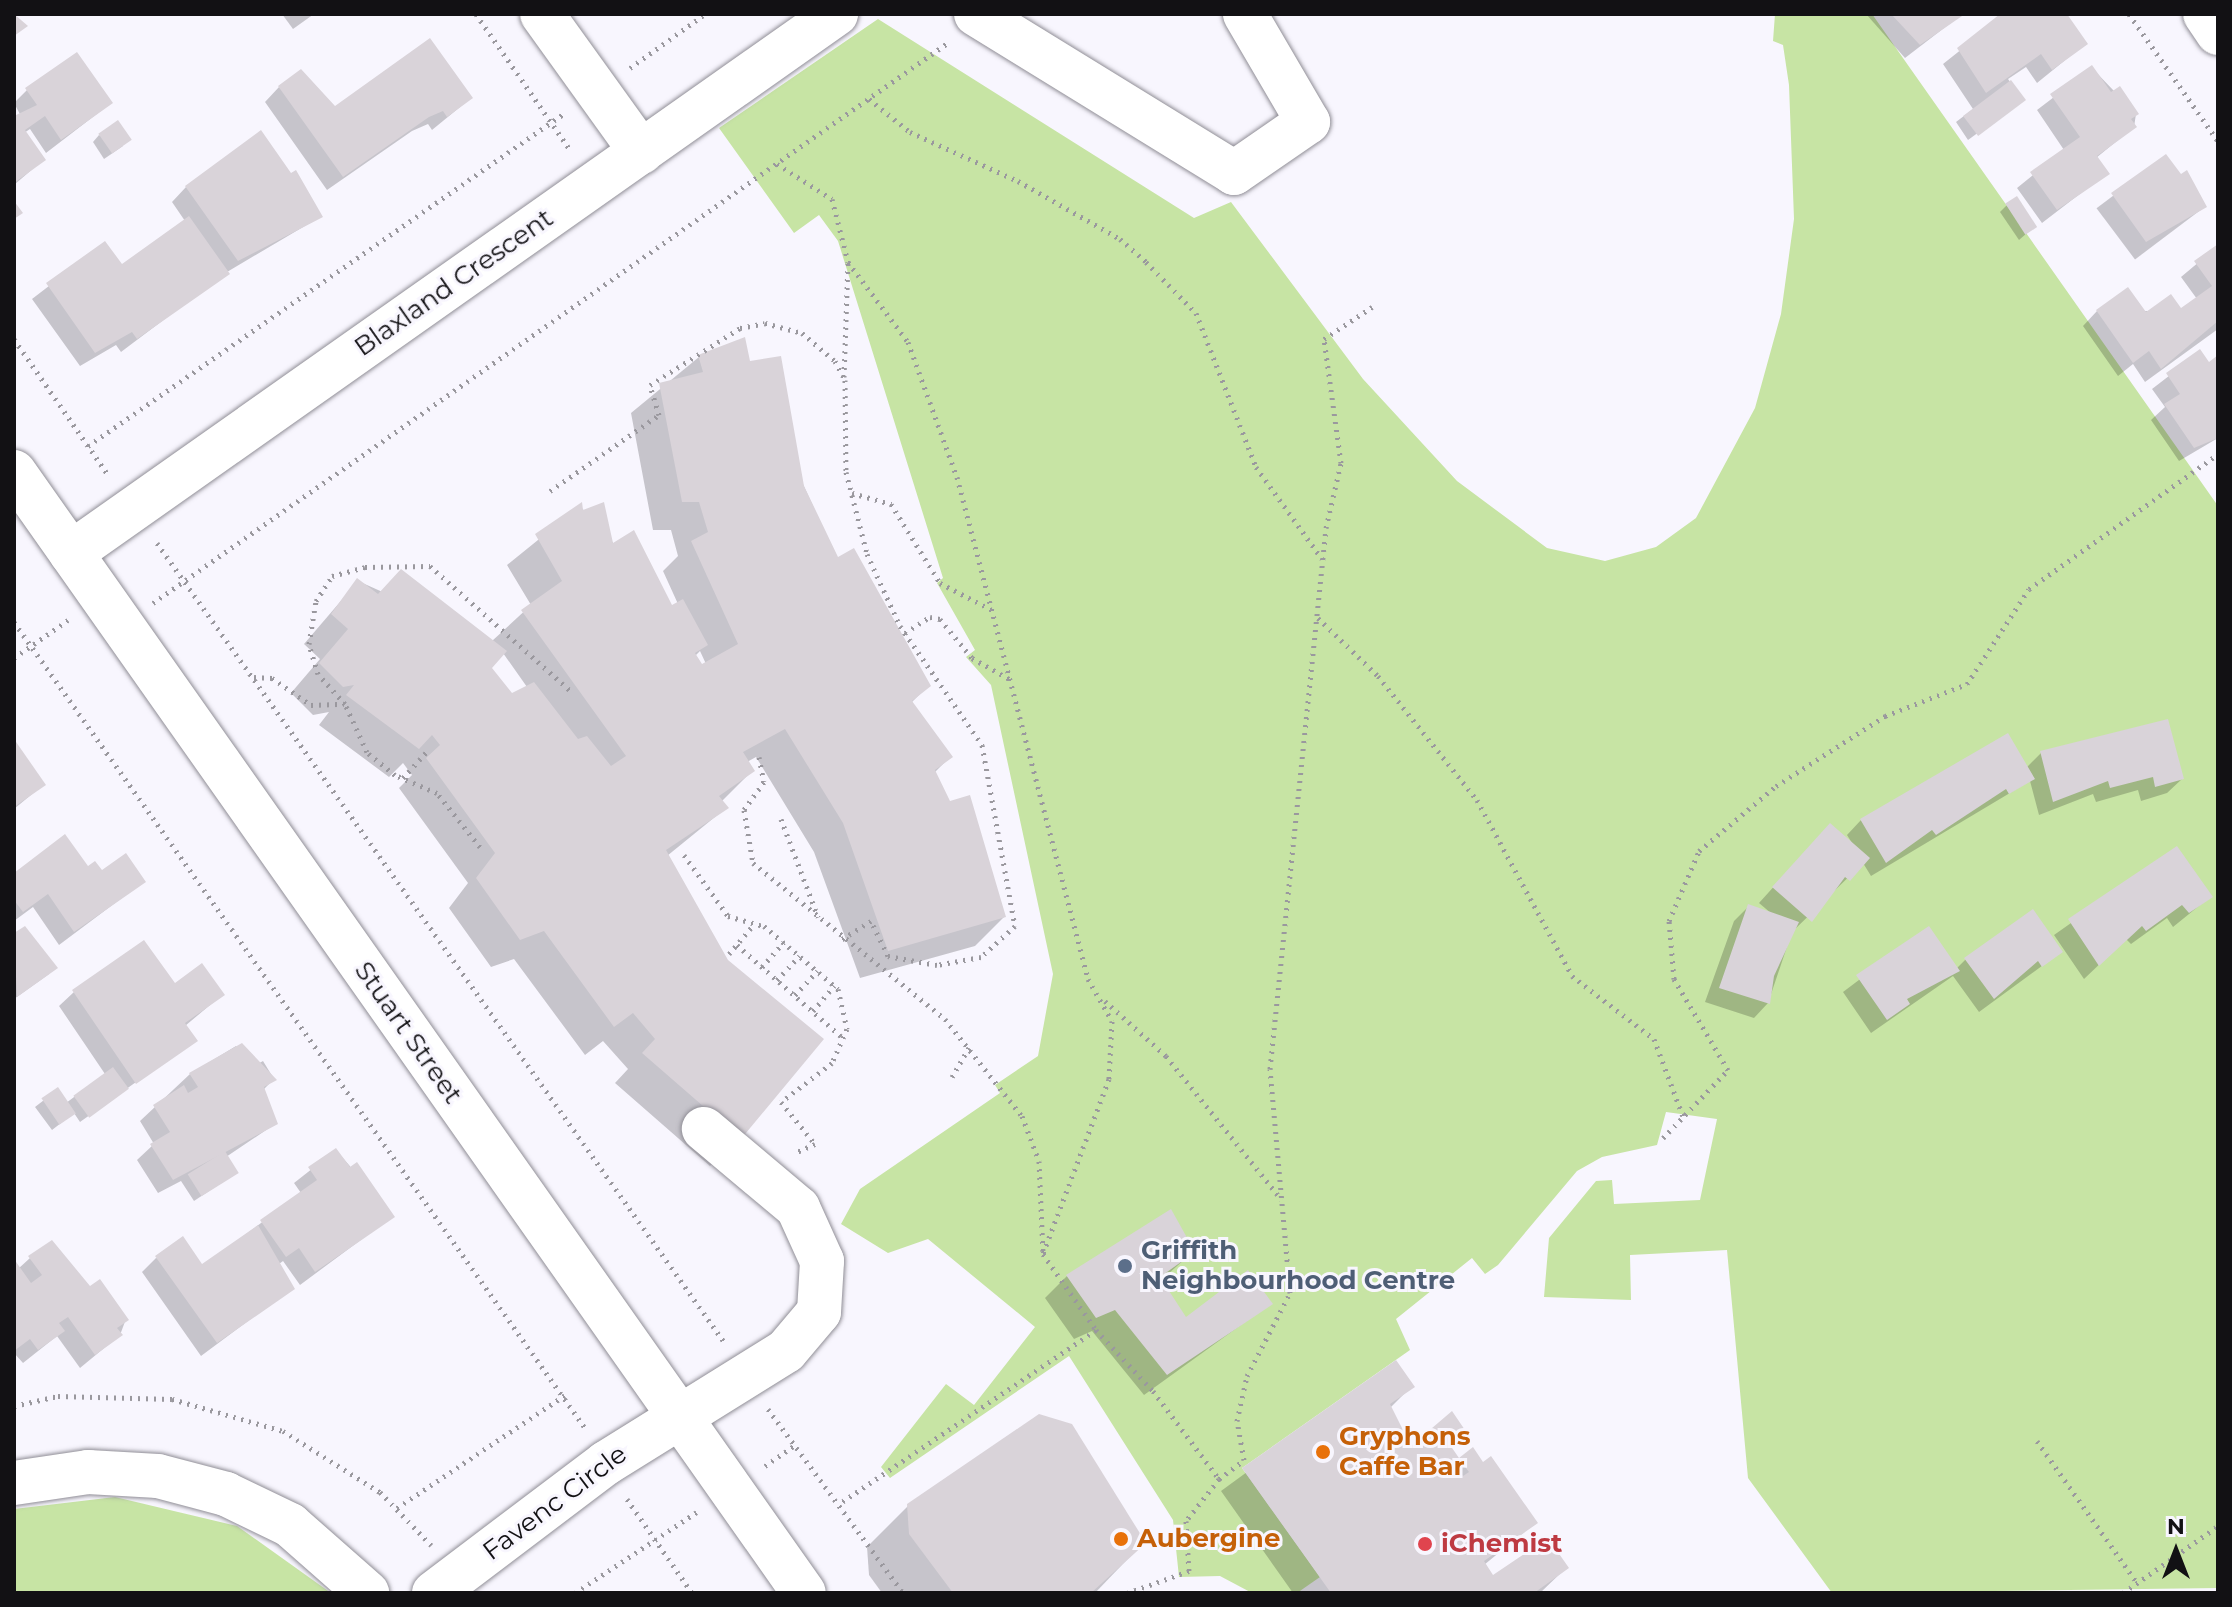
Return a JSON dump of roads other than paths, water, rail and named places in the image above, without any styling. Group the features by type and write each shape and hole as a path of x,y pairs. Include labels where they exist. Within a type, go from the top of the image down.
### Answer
{"street":[{"path":"542,14 641,152"},
{"name":"Blaxland Crescent","path":"71,553 836,14"},
{"path":"979,16 1234,173 1308,122 1245,14"},
{"path":"2205,14 2218,33"},
{"name":"Stuart Street","path":"14,472 804,1593"},
{"name":"Favenc Circle","path":"446,1584 606,1463 746,1372 786,1351 819,1312 822,1261 798,1208 704,1129"},
{"path":"14,1483 116,1473 226,1494 290,1525 367,1593"}],"place":[{"name":"Griffith Neighbourhood Centre","path":"1125,1266"},
{"name":"Gryphons Caffe Bar","path":"1323,1452"},
{"name":"Aubergine","path":"1121,1539"},
{"name":"iChemist","path":"1425,1544"}]}
